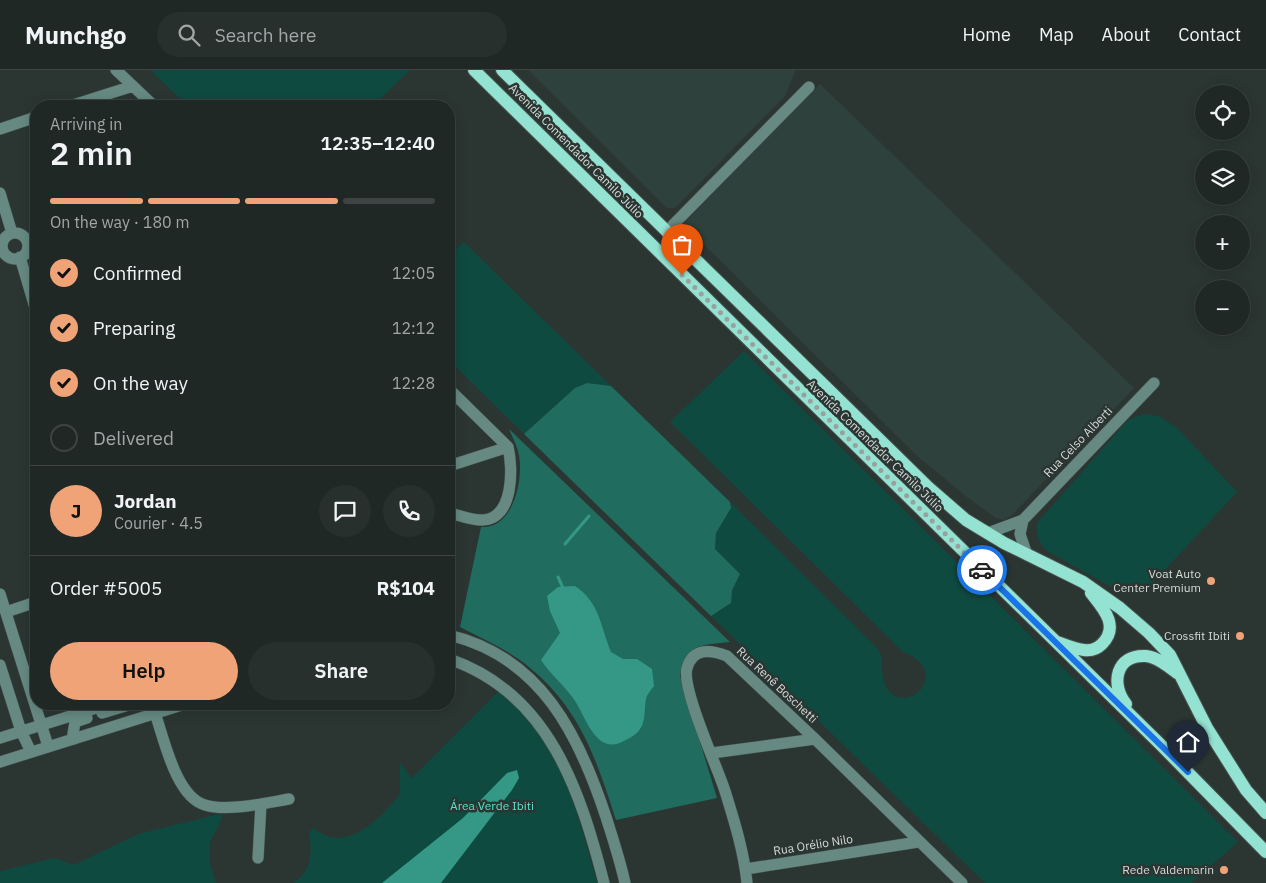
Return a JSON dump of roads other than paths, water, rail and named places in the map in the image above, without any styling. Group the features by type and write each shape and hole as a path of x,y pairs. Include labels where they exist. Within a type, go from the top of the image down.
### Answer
{"main road":[{"name":"Avenida Comendador Camilo Júlio","path":"474,70 1161,745 1266,853"},
{"name":"Avenida Comendador Camilo Júlio","path":"502,70 928,487 966,520 1027,555 1083,582 1120,608 1149,633 1170,655 1182,675 1207,728 1246,790 1266,813"},
{"path":"1053,640 1076,649 1093,650 1106,640 1110,632 1110,626 1104,609 1083,582"},
{"path":"1161,745 1120,696 1116,686 1120,667 1126,661 1138,656 1148,656 1162,662 1182,675"}],"street":[{"path":"116,70 148,100"},
{"path":"89,100 133,86"},
{"path":"666,232 809,87"},
{"path":"0,129 30,119"},
{"path":"0,193 12,233"},
{"path":"30,238 12,233 5,237 1,249 7,256 20,257 26,252 30,241"},
{"path":"20,257 30,291"},
{"name":"Rua Celso Alberti","path":"988,533 1023,520 1154,383"},
{"path":"455,395 508,447 512,464 512,480 506,498 496,515 484,520 455,514"},
{"path":"455,464 508,447"},
{"path":"1023,520 1020,534 1027,555"},
{"path":"0,594 30,690"},
{"path":"6,612 30,604"},
{"path":"455,638 483,648 513,665 538,687 561,715 581,749 594,780 625,883"},
{"name":"Rua Renê Boschetti","path":"748,883 725,791 686,677 691,658 700,652 708,650 727,656 800,724 918,842 962,883"},
{"path":"455,662 491,678 513,694 551,741 564,762 594,843 604,883"},
{"path":"0,665 21,731 31,752"},
{"path":"15,713 30,708"},
{"path":"36,710 48,746"},
{"path":"0,738 90,710"},
{"path":"74,739 75,722 113,710"},
{"path":"0,760 165,710"},
{"path":"155,713 183,788 193,800 204,805 218,807 261,804 289,799"},
{"path":"789,742 799,733 800,724"},
{"path":"712,753 815,739"},
{"path":"258,858 261,804"},
{"path":"884,847 901,833 903,827"},
{"name":"Rua Orélio Nilo","path":"746,869 918,842"}],"waterway":[{"path":"565,544 589,516"},
{"path":"558,577 564,590"}],"place":[{"name":"Voat Auto Center Premium","path":"1211,581"},
{"name":"Crossfit Ibiti","path":"1240,636"},
{"name":"Rede Valdemarin","path":"1224,870"}],"park label":[{"name":"Área Verde Ibiti","path":"492,806"}]}
